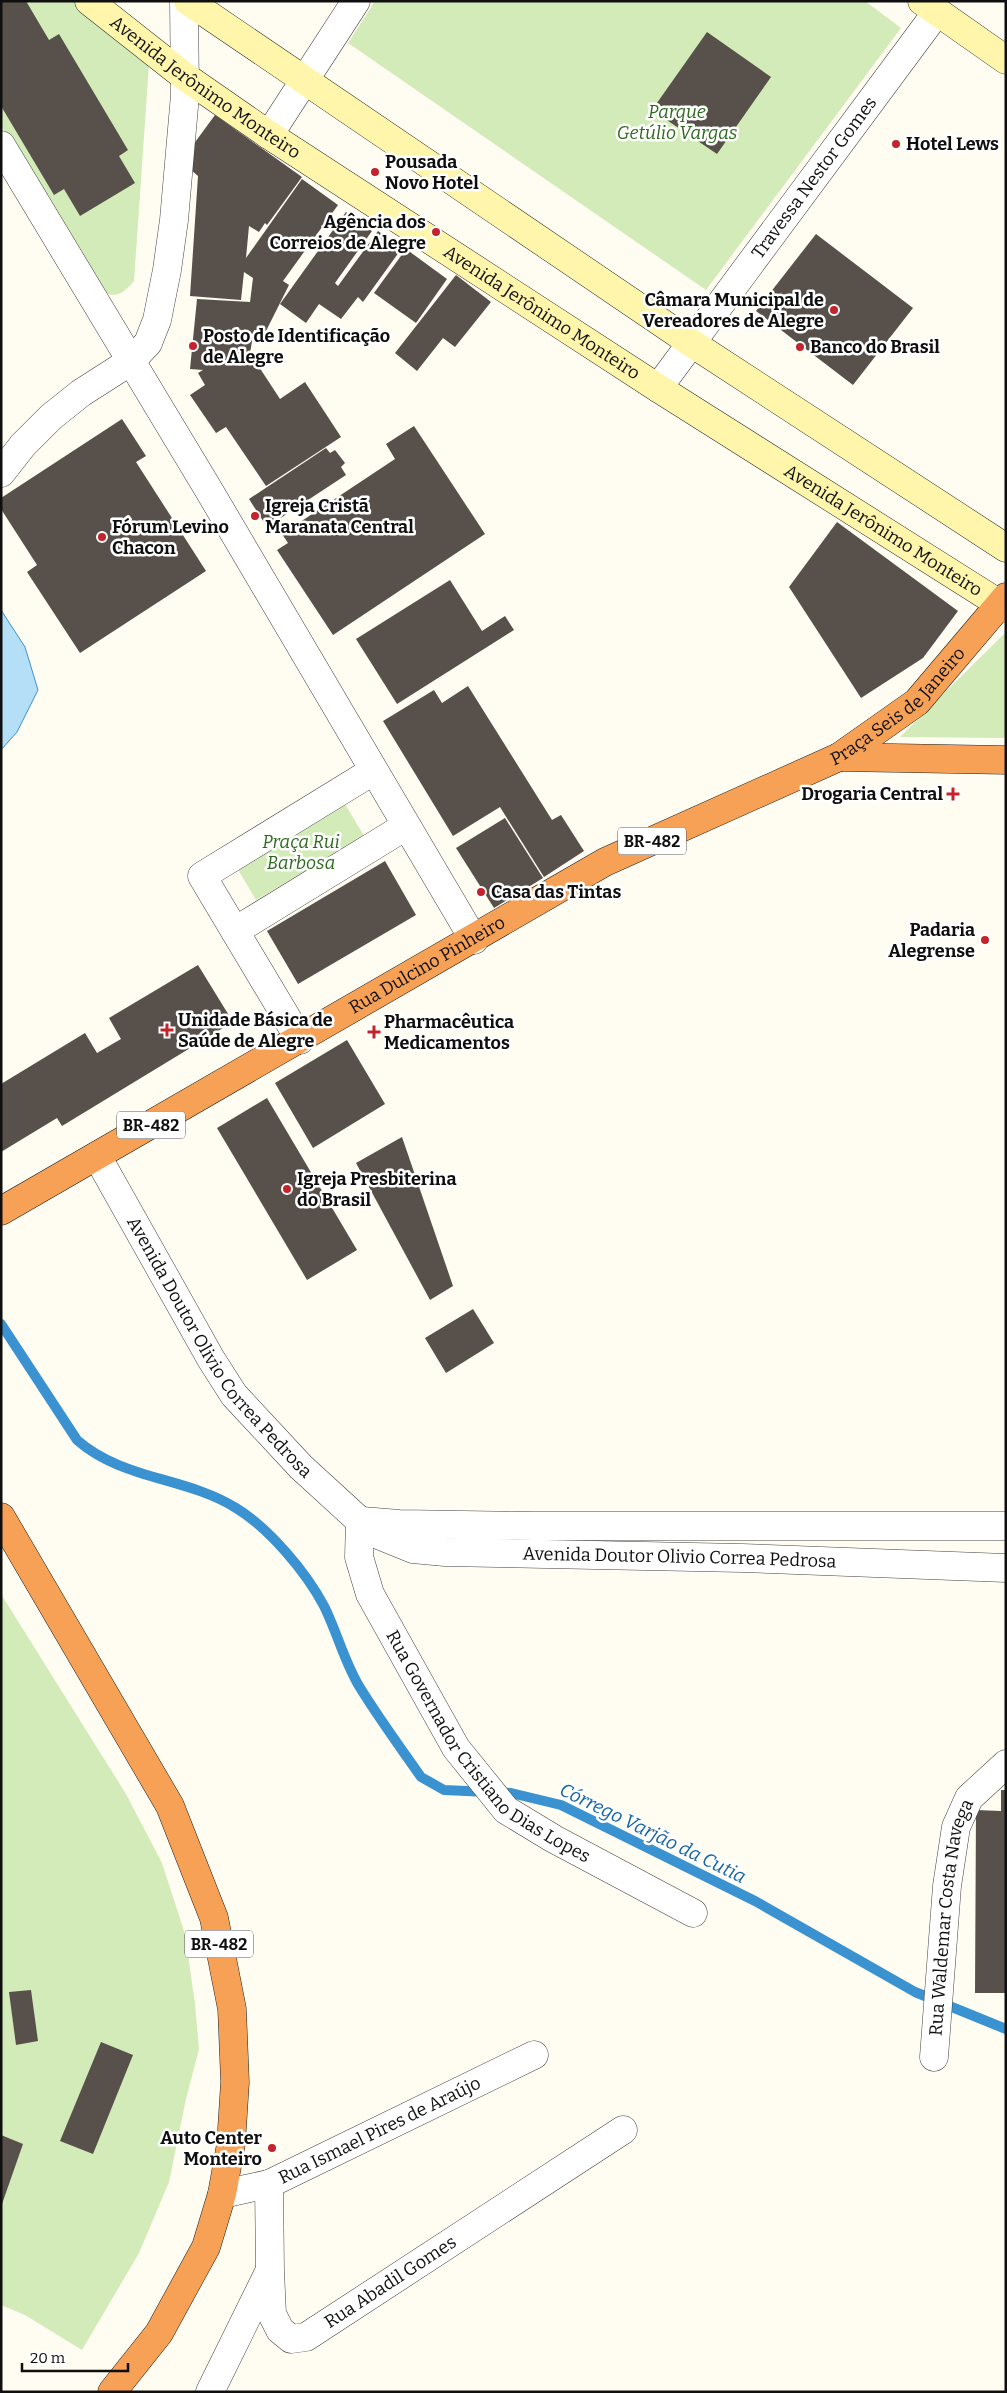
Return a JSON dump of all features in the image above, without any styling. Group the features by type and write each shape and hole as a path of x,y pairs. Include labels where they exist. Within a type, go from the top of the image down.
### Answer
{"highway":[{"name":"Praça Seis de Janeiro","path":"839,757 917,702 1004,603"},
{"name":"Praça Seis de Janeiro","path":"839,757 1006,760"},
{"name":"Rua Dulcino Pinheiro","path":"1,1211 474,940 605,862 839,757"},
{"name":"BR-482","path":"1,1517 170,1806 214,1918 232,2009 235,2082 231,2144 222,2194 206,2247 159,2333 112,2392"}],"main road":[{"name":"Avenida Jerônimo Monteiro","path":"89,1 184,76 269,135 658,388 1004,603"},
{"path":"188,1 690,342 1006,548"},
{"path":"929,7 1006,60"}],"street":[{"path":"1,473 23,445 51,417 81,393 130,361 148,343 157,320 167,270 186,95 184,76 184,1"},
{"path":"269,135 356,1"},
{"name":"Travessa Nestor Gomes","path":"658,388 929,7"},
{"path":"1,145 474,940"},
{"path":"300,1040 202,876 373,771"},
{"path":"235,931 406,826"},
{"name":"Avenida Doutor Olivio Correa Pedrosa","path":"97,1156 206,1350 234,1395 301,1467 360,1521 396,1544 413,1549 445,1552 742,1558 1006,1568"},
{"name":"Avenida Doutor Olivio Correa Pedrosa","path":"360,1521 535,1526 1006,1526"},
{"name":"Rua Governador Cristiano Dias Lopes","path":"360,1521 359,1557 370,1594 456,1748 506,1810 554,1839 693,1913"},
{"name":"Rua Waldemar Costa Navega","path":"934,2057 947,1886 956,1827 969,1798 1006,1764"},
{"name":"Rua Ismael Pires de Araújo","path":"222,2194 270,2184 534,2056"},
{"name":"Rua Abadil Gomes","path":"270,2184 272,2314 280,2330 291,2339 306,2337 623,2130"},
{"path":"210,2392 270,2271"}],"green space":[{"path":"1,1 74,1 137,48 149,64 134,281 124,291 115,295 105,293 93,286 1,125"},
{"name":"Parque Getúlio Vargas","path":"375,1 865,1 901,28 706,290 348,43"},
{"path":"1006,632 1006,738 900,737"},
{"name":"Praça Rui Barbosa","path":"345,804 364,836 256,900 237,868"},
{"path":"1,1594 126,1794 162,1863 185,1934 195,2004 199,2049 186,2099 169,2182 139,2253 82,2350 25,2315 1,2305"}],"water":[{"path":"1,610 25,647 38,690 17,732 1,750"}],"building":[{"path":"1,1 26,1 49,40 59,34 128,150 119,156 135,183 80,216 64,189 54,195 1,106"},
{"path":"707,32 771,77 717,154 652,110"},
{"path":"215,115 302,177 267,225 265,223 259,232 249,226 246,258 302,179 338,205 283,281 289,285 265,333 254,330 250,353 280,399 305,382 341,437 266,486 226,427 216,433 190,395 205,385 198,373 203,370 190,369 197,299 250,302 253,278 244,272 241,300 190,296 198,176 191,170 193,145"},
{"path":"346,212 372,231 335,283 338,286 378,231 402,248 363,302 358,297 341,319 319,304 306,323 280,304"},
{"name":"Câmara Municipal de Vereadores de Alegre","path":"816,234 913,308 853,385 756,311"},
{"path":"406,249 447,279 416,323 374,293"},
{"path":"456,275 491,302 455,347 443,338 417,371 395,353"},
{"name":"Fórum Levino Chacon","path":"122,419 146,456 136,462 206,571 80,653 27,572 37,565 1,509 1,498"},
{"path":"414,426 485,534 333,635 277,550 288,543 282,534 395,459 386,444"},
{"path":"326,448 330,453 335,450 345,463 341,467 346,475 267,527 249,499"},
{"path":"837,522 958,611 923,658 861,698 789,587"},
{"path":"450,580 482,631 505,616 514,630 397,704 356,639"},
{"path":"468,686 552,820 561,815 584,851 544,877 500,807 453,836 383,721 434,690 442,703"},
{"path":"505,818 543,878 494,908 456,848"},
{"path":"385,861 416,915 298,984 267,931"},
{"path":"198,965 233,1022 62,1126 57,1118 1,1152 1,1084 85,1033 97,1053 121,1039 109,1018"},
{"path":"347,1040 385,1104 313,1148 275,1083"},
{"name":"Igreja Presbiterina do Brasil","path":"267,1098 357,1250 307,1280 217,1128"},
{"path":"402,1137 453,1286 430,1300 356,1163"},
{"path":"473,1309 494,1343 446,1373 425,1338"},
{"path":"1001,1790 1006,1790 1006,1993 975,1993 976,1810 1001,1811"},
{"path":"31,1990 38,2041 16,2045 9,1992"},
{"path":"101,2042 133,2055 93,2154 60,2141"},
{"path":"1,2135 23,2144 2,2204 1,2204"}],"waterway":[{"name":"Córrego Varjão da Cutia","path":"1,1324 77,1440 95,1453 114,1463 217,1498 249,1517 274,1539 297,1565 316,1593 324,1606 349,1667 359,1686 381,1721 421,1777 444,1790 511,1793 561,1805 755,1901 915,1992 1006,2029"}],"place":[{"name":"Hotel Lews","path":"896,144"},
{"name":"Pousada Novo Hotel","path":"375,172"},
{"name":"Agência dos Correios de Alegre","path":"436,232"},
{"name":"Câmara Municipal de Vereadores de Alegre","path":"834,310"},
{"name":"Posto de Identificação de Alegre","path":"193,346"},
{"name":"Banco do Brasil","path":"800,347"},
{"name":"Igreja Cristã Maranata Central","path":"255,516"},
{"name":"Fórum Levino Chacon","path":"102,537"},
{"name":"Drogaria Central","path":"953,794"},
{"name":"Casa das Tintas","path":"481,892"},
{"name":"Padaria Alegrense","path":"985,940"},
{"name":"Unidade Básica de Saúde de Alegre","path":"167,1030"},
{"name":"Pharmacêutica Medicamentos","path":"374,1032"},
{"name":"Igreja Presbiterina do Brasil","path":"287,1189"},
{"name":"Auto Center Monteiro","path":"272,2148"}]}
